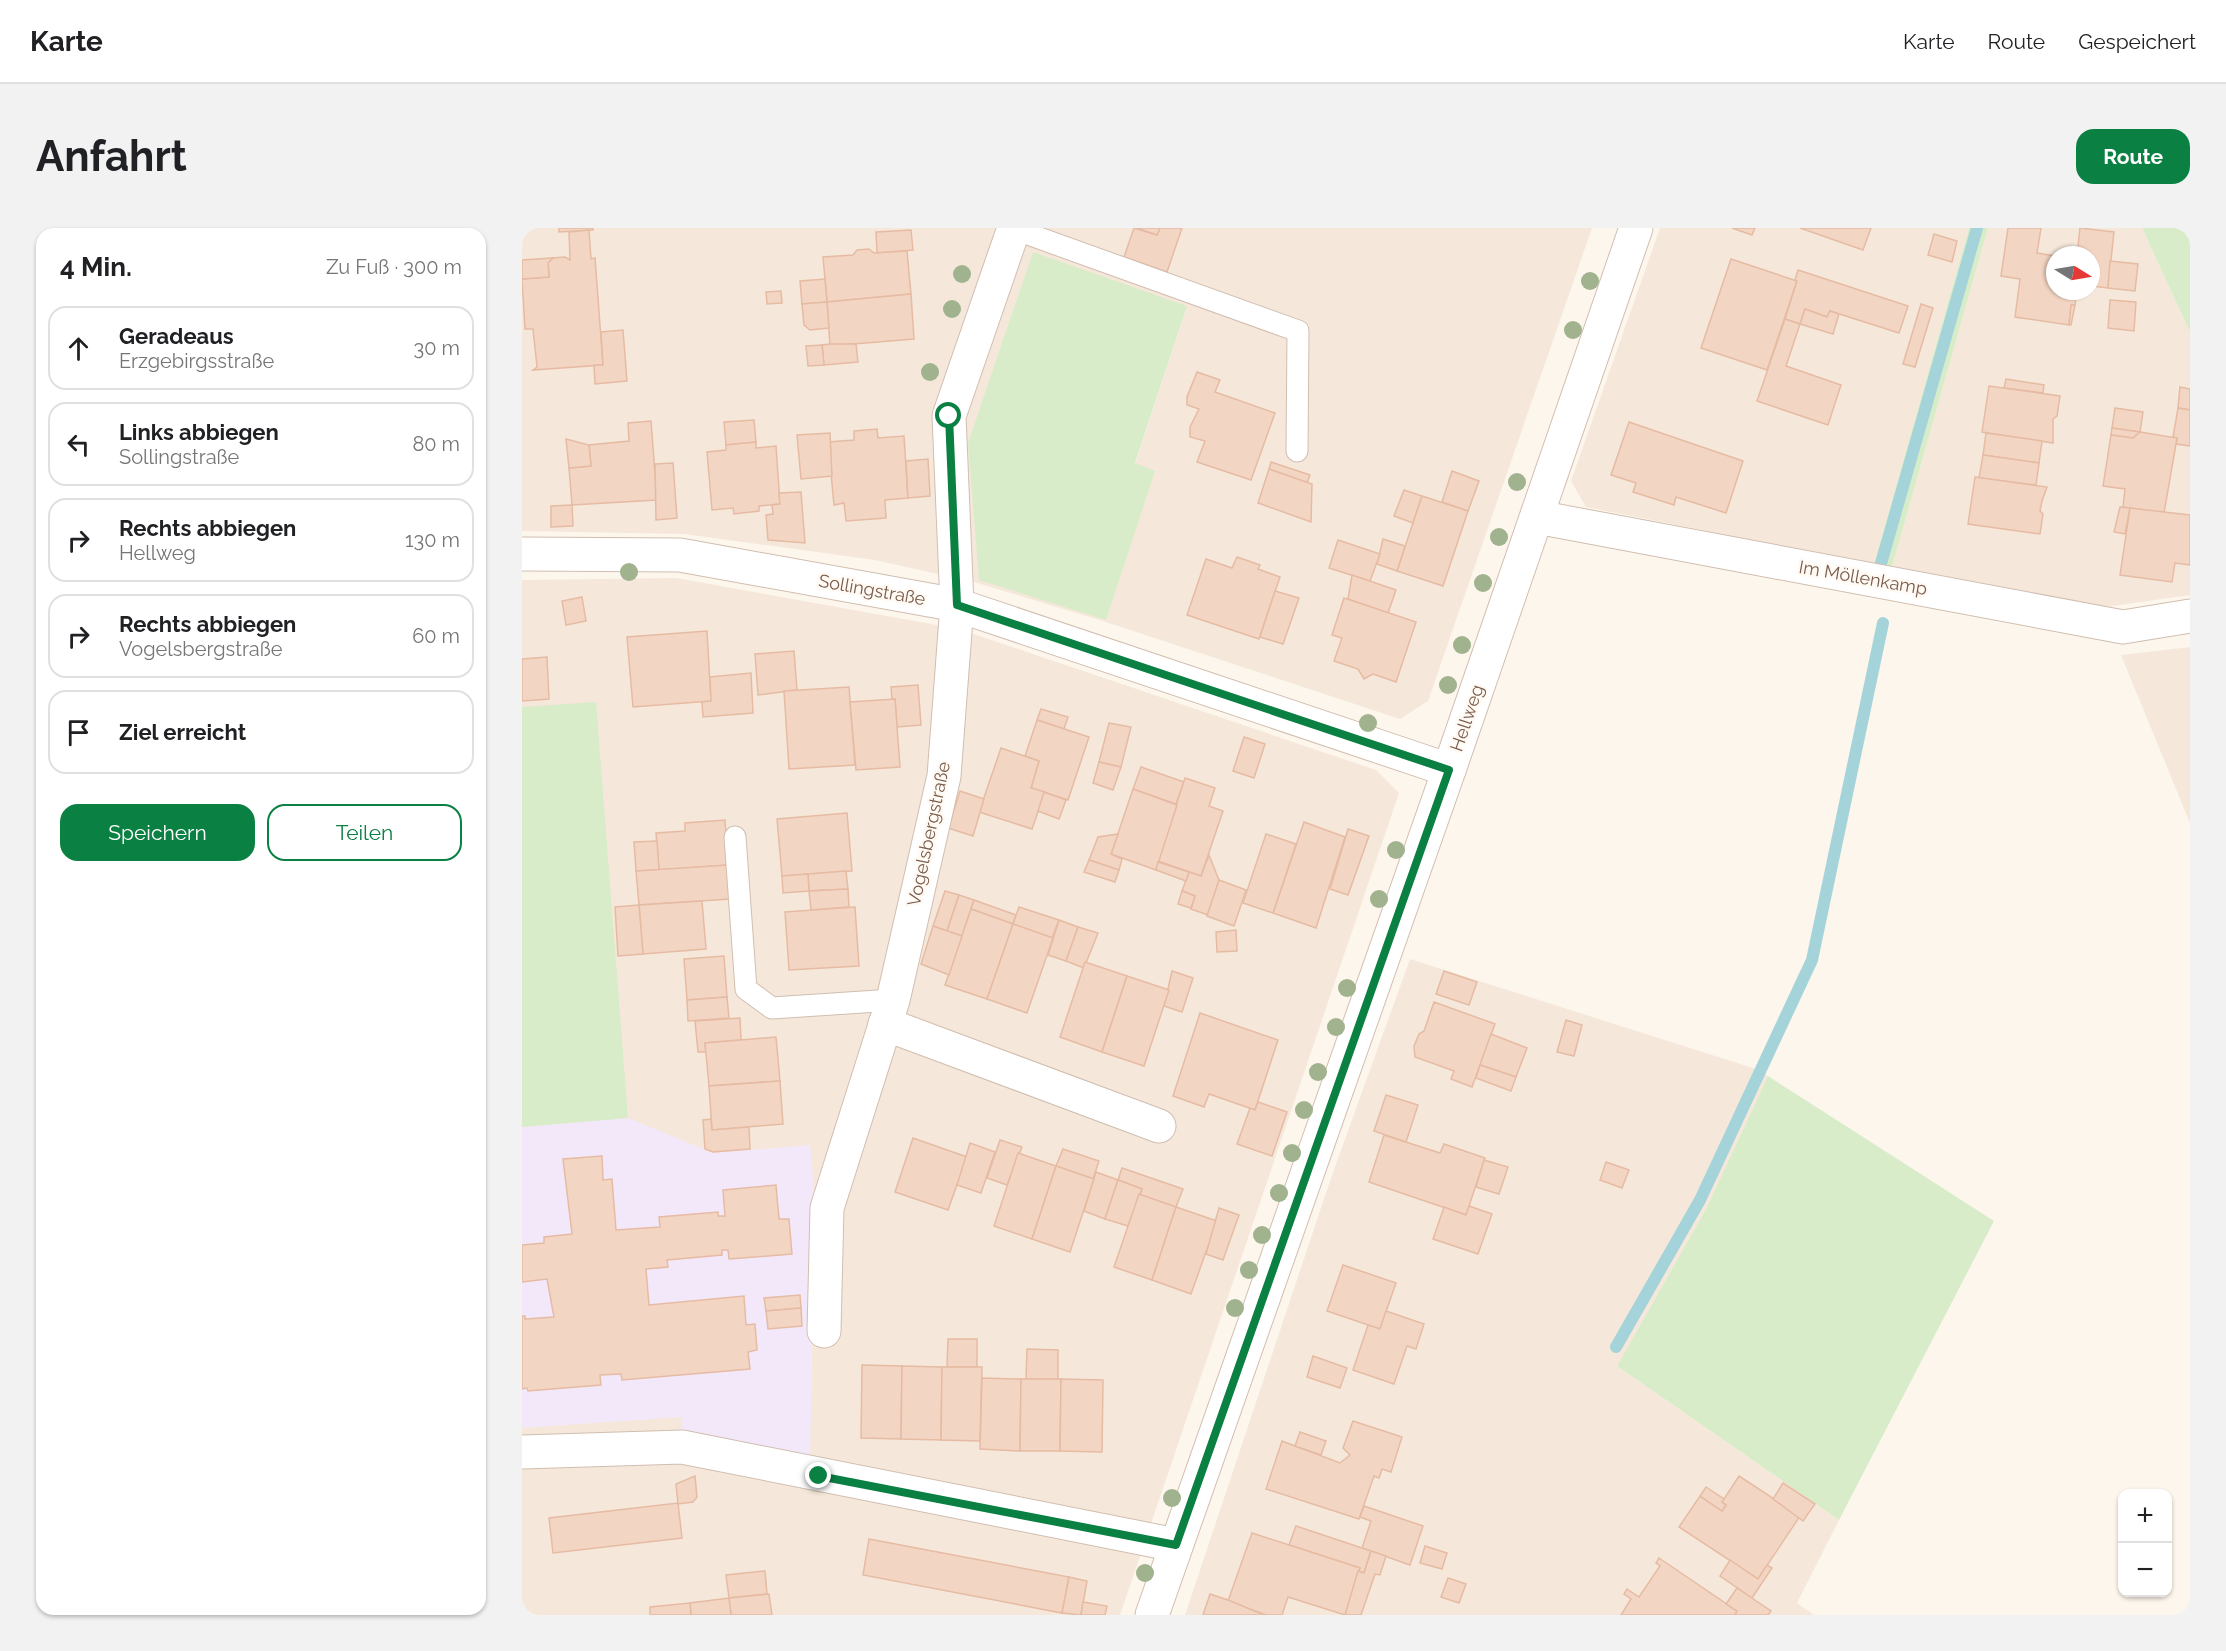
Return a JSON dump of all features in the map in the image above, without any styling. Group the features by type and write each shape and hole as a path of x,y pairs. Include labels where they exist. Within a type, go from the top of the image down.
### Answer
{"street":[{"name":"Hellweg","path":"1152,1615 1449,770 1636,228"},
{"name":"Vogelsbergstraße","path":"824,1332 827,1208 889,1012 944,776 957,605 949,416 1014,229"},
{"name":"Im Möllenkamp","path":"1537,517 2123,627 2190,616"},
{"name":"Sollingstraße","path":"522,554 680,555 957,605 1449,770"},
{"path":"889,1012 1159,1126"},
{"path":"522,1452 682,1447 1176,1545"}],"lane":[{"path":"1014,229 1298,332 1297,451"},
{"path":"735,837 746,988 772,1008 889,1012"}],"shaded area":[{"path":"522,228 1592,228 1428,701 1400,719 1106,622 974,582 875,560 684,534 522,531","holes":["1187,306 1135,464 1155,471 968,443"]},
{"path":"1660,228 1969,228 1874,564 1586,507 1571,481"},
{"path":"1988,228 2142,228 2190,332 2190,595 2099,608 1892,567"},
{"path":"676,578 959,629 1376,770 1399,793 1120,1615 522,1615 522,580"},
{"path":"2190,647 2190,823 2121,655"},
{"path":"1410,959 1756,1069 1768,1076 1706,1209 1617,1366 1839,1520 1797,1603 1814,1615 1185,1615 1331,1178"},
{"path":"628,1118 713,1153 810,1145 815,1204 810,1460 682,1435 681,1417 522,1428 522,1127"}],"green space":[{"path":"1969,228 1988,228 1892,567 1874,564"},
{"path":"2142,228 2190,228 2190,332"},
{"path":"1033,252 1187,306 1135,463 1155,471 1106,620 979,580 968,443"},
{"path":"596,702 628,1118 522,1127 522,707"},
{"path":"1768,1076 1994,1221 1839,1520 1617,1366 1706,1209"}],"building":[{"path":"559,228 593,228 593,230 559,232"},
{"path":"1134,228 1157,235 1160,228 1182,228 1167,272 1124,257"},
{"path":"1137,228 1160,228 1157,235"},
{"path":"1732,228 1755,228 1752,235"},
{"path":"1800,228 1871,228 1863,250"},
{"path":"2008,228 2041,228 2037,253 2046,254 2046,300 2076,300 2075,305 2071,305 2069,325 2015,317 2020,279 2001,276"},
{"path":"2080,228 2114,232 2108,288 2100,287 2100,246 2078,246"},
{"path":"589,230 591,259 595,258 603,365 533,370 537,367 533,329 525,329 522,279 549,277 548,263 553,258 565,257 570,260 569,232"},
{"path":"911,230 913,250 877,253 876,232"},
{"path":"1934,234 1957,241 1952,262 1928,255"},
{"path":"869,249 874,253 907,251 911,294 827,302 823,257 853,255 857,250"},
{"path":"553,258 548,263 549,277 522,279 522,260"},
{"path":"1731,259 1797,281 1767,370 1701,348"},
{"path":"2110,261 2138,264 2135,291 2108,288"},
{"path":"1798,270 1908,306 1899,333 1830,311 1827,317 1805,309 1800,324 1785,319 1797,281 1795,280"},
{"path":"825,279 827,302 802,304 800,281"},
{"path":"781,291 782,303 767,304 766,292"},
{"path":"911,294 914,339 830,346 827,302"},
{"path":"2110,300 2136,302 2134,331 2108,328"},
{"path":"827,302 829,328 810,330 804,325 802,304"},
{"path":"1921,304 1933,308 1915,367 1903,364"},
{"path":"2071,305 2075,305 2071,325 2069,325"},
{"path":"1805,309 1827,317 1830,311 1839,314 1833,334 1800,324"},
{"path":"1785,319 1800,324 1786,366 1841,385 1828,425 1757,401"},
{"path":"623,330 627,381 595,384 594,365 603,365 601,332"},
{"path":"856,344 858,362 824,365 822,345"},
{"path":"822,345 824,365 808,366 806,346"},
{"path":"1197,372 1220,380 1215,392 1275,413 1251,480 1197,462 1205,441 1190,437 1190,427 1199,409 1187,405 1187,397"},
{"path":"2006,379 2044,385 2043,393 2004,388"},
{"path":"1989,386 2060,396 2057,416 2053,419 2053,443 1982,432"},
{"path":"2180,387 2190,389 2190,410 2178,408"},
{"path":"2115,408 2143,412 2140,432 2112,428"},
{"path":"2178,408 2190,410 2190,446 2176,444 2177,438 2173,437"},
{"path":"754,420 756,442 726,445 724,422"},
{"path":"651,421 657,500 572,505 569,468 591,466 589,445 629,441 628,423"},
{"path":"1629,422 1743,461 1726,513 1676,497 1674,505 1633,492 1636,483 1611,475"},
{"path":"2112,428 2140,432 2133,438 2111,435"},
{"path":"877,429 878,438 904,436 908,498 885,500 886,518 846,521 844,503 834,505 828,442 854,440 854,431"},
{"path":"2140,432 2177,438 2164,513 2123,507 2125,489 2103,486 2111,435 2133,438"},
{"path":"830,433 832,476 801,479 797,435"},
{"path":"1986,433 2042,441 2039,463 1983,455"},
{"path":"566,439 589,445 591,466 569,468"},
{"path":"756,442 756,448 776,446 780,504 759,506 759,511 734,514 733,508 712,510 707,452 726,450 726,445"},
{"path":"1983,455 2039,463 2036,485 1979,478"},
{"path":"928,459 930,496 908,498 906,461"},
{"path":"1271,462 1310,475 1307,483 1269,469"},
{"path":"673,463 677,518 656,520 655,464"},
{"path":"1269,469 1312,484 1311,522 1258,503"},
{"path":"1452,471 1479,481 1468,511 1442,502"},
{"path":"1975,477 2047,487 2040,511 2043,514 2040,534 1968,524"},
{"path":"1404,490 1422,496 1413,523 1394,516"},
{"path":"801,492 805,543 768,540 766,515 773,514 772,505 780,504 779,493"},
{"path":"1422,496 1468,511 1443,586 1397,571"},
{"path":"572,505 573,526 551,527 551,506"},
{"path":"2120,507 2130,508 2125,534 2114,532"},
{"path":"2130,508 2190,515 2190,565 2175,563 2172,582 2120,575"},
{"path":"1383,539 1405,546 1397,571 1377,564"},
{"path":"1338,540 1380,554 1370,581 1329,568"},
{"path":"1237,557 1260,565 1258,569 1280,577 1259,639 1187,615 1206,559 1232,568"},
{"path":"1352,575 1396,590 1388,613 1348,599"},
{"path":"1275,591 1299,598 1283,644 1260,637"},
{"path":"582,597 586,621 566,625 562,601"},
{"path":"1344,598 1416,622 1396,682 1373,674 1364,679 1358,669 1334,661 1342,638 1332,635"},
{"path":"707,631 711,701 633,707 627,637"},
{"path":"794,651 797,690 758,695 755,654"},
{"path":"547,657 549,699 522,701 522,659"},
{"path":"751,673 753,713 703,717 702,702 711,701 710,677"},
{"path":"918,685 921,725 897,727 895,699 892,699 891,687"},
{"path":"849,687 855,765 789,769 784,691"},
{"path":"895,699 900,767 856,770 850,702"},
{"path":"1041,709 1068,717 1064,729 1037,720"},
{"path":"1037,720 1089,737 1068,800 1031,788 1039,761 1025,756"},
{"path":"1109,723 1131,727 1121,767 1099,762"},
{"path":"1244,737 1265,744 1254,778 1233,771"},
{"path":"1001,748 1039,761 1031,788 1045,792 1032,829 979,812"},
{"path":"1099,762 1121,767 1113,790 1093,783"},
{"path":"1141,767 1184,782 1176,804 1133,789"},
{"path":"1185,778 1215,788 1209,806 1223,811 1201,876 1158,861"},
{"path":"1133,789 1177,805 1156,870 1111,854"},
{"path":"960,791 984,799 973,836 948,828"},
{"path":"1044,792 1066,800 1059,819 1038,811"},
{"path":"847,813 852,871 782,876 777,819"},
{"path":"725,820 728,865 659,870 656,833 685,831 685,823"},
{"path":"1304,822 1345,837 1316,928 1273,913"},
{"path":"1348,829 1369,836 1348,895 1330,889"},
{"path":"1118,834 1111,854 1122,859 1119,870 1089,860 1098,837"},
{"path":"1266,834 1296,844 1273,913 1243,903"},
{"path":"657,841 659,870 636,871 634,842"},
{"path":"1209,855 1219,880 1208,915 1191,909 1195,896 1182,891 1189,872 1201,876"},
{"path":"1089,860 1119,870 1115,882 1084,872"},
{"path":"1158,862 1189,872 1186,881 1156,870"},
{"path":"728,865 730,899 639,905 636,871"},
{"path":"846,871 848,889 809,891 808,874"},
{"path":"808,874 809,891 783,893 782,876"},
{"path":"1219,880 1246,890 1234,926 1207,916"},
{"path":"848,889 849,907 811,910 809,891"},
{"path":"945,891 959,895 947,931 933,926"},
{"path":"1182,891 1195,896 1191,908 1178,904"},
{"path":"959,895 974,900 962,936 947,931"},
{"path":"974,900 1016,915 1013,924 971,909"},
{"path":"702,901 706,949 643,954 639,905"},
{"path":"639,905 643,954 618,956 615,907"},
{"path":"855,907 859,966 789,970 785,912"},
{"path":"1019,907 1059,920 1052,938 1013,924"},
{"path":"971,909 1013,924 987,999 945,985"},
{"path":"1059,920 1078,927 1066,961 1048,955"},
{"path":"1013,924 1053,938 1027,1013 987,999"},
{"path":"933,926 962,936 949,975 921,964"},
{"path":"1078,927 1098,933 1084,968 1066,961"},
{"path":"1236,930 1237,951 1217,952 1216,932"},
{"path":"724,956 727,997 687,1000 684,959"},
{"path":"1085,962 1127,976 1102,1052 1060,1037"},
{"path":"1172,971 1193,978 1182,1012 1164,1006"},
{"path":"1444,971 1477,982 1469,1005 1436,994"},
{"path":"1127,976 1169,990 1144,1066 1102,1052"},
{"path":"727,997 729,1018 688,1021 687,1000"},
{"path":"1434,1002 1495,1024 1472,1087 1451,1079 1454,1071 1415,1057 1414,1046 1419,1034 1424,1031"},
{"path":"1200,1013 1278,1040 1255,1110 1209,1094 1204,1107 1173,1096"},
{"path":"740,1018 741,1040 705,1043 706,1052 698,1052 695,1021"},
{"path":"1566,1020 1582,1025 1574,1056 1557,1052"},
{"path":"1491,1034 1527,1048 1516,1077 1480,1065"},
{"path":"776,1037 780,1081 709,1086 705,1043"},
{"path":"1480,1065 1516,1077 1511,1091 1476,1078"},
{"path":"780,1081 783,1124 712,1130 709,1086"},
{"path":"1386,1095 1418,1105 1406,1142 1374,1131"},
{"path":"1258,1102 1287,1112 1272,1156 1237,1144 1250,1108 1255,1110"},
{"path":"711,1119 712,1130 749,1127 750,1149 713,1152 705,1149 703,1120"},
{"path":"1384,1135 1440,1153 1444,1144 1485,1158 1466,1215 1369,1182"},
{"path":"913,1138 967,1157 948,1210 895,1192"},
{"path":"1000,1140 1022,1147 1007,1185 987,1178"},
{"path":"970,1143 995,1152 981,1193 957,1185"},
{"path":"1063,1149 1099,1161 1093,1179 1056,1166"},
{"path":"1018,1153 1056,1166 1032,1239 994,1226"},
{"path":"602,1156 603,1180 612,1179 616,1230 660,1227 659,1217 718,1212 718,1216 725,1216 723,1190 776,1185 779,1219 789,1219 792,1254 729,1259 728,1250 722,1250 722,1255 667,1260 668,1267 646,1269 649,1305 744,1296 746,1325 755,1324 757,1350 748,1352 750,1369 622,1380 621,1374 600,1375 601,1385 528,1391 527,1388 522,1389 522,1316 525,1316 525,1319 554,1317 547,1279 522,1282 522,1245 544,1243 544,1237 572,1234 563,1159"},
{"path":"1484,1160 1508,1167 1499,1194 1476,1187"},
{"path":"1606,1162 1629,1170 1622,1188 1600,1180"},
{"path":"1056,1166 1094,1179 1070,1252 1032,1239"},
{"path":"1122,1168 1183,1189 1176,1207 1140,1195 1142,1189 1118,1180"},
{"path":"1096,1172 1118,1180 1105,1219 1084,1211"},
{"path":"1118,1180 1142,1189 1128,1226 1105,1219"},
{"path":"1139,1194 1176,1207 1152,1280 1114,1267"},
{"path":"1469,1206 1492,1214 1478,1254 1433,1239 1444,1207 1466,1215"},
{"path":"1176,1207 1217,1221 1191,1294 1152,1280"},
{"path":"1219,1208 1239,1215 1223,1260 1206,1254"},
{"path":"1343,1265 1396,1283 1380,1329 1327,1311"},
{"path":"800,1295 801,1308 766,1311 764,1298"},
{"path":"801,1308 802,1326 768,1329 766,1311"},
{"path":"1386,1311 1424,1324 1416,1349 1407,1346 1394,1384 1353,1370 1368,1325 1380,1329"},
{"path":"948,1339 977,1339 977,1367 947,1367"},
{"path":"1027,1349 1058,1350 1058,1380 1026,1379"},
{"path":"1313,1356 1347,1368 1340,1388 1307,1377"},
{"path":"862,1365 902,1366 901,1439 861,1438"},
{"path":"902,1366 942,1367 941,1440 901,1439"},
{"path":"942,1367 982,1367 980,1441 941,1440"},
{"path":"982,1378 1021,1379 1020,1451 980,1449"},
{"path":"1021,1379 1061,1379 1060,1451 1020,1451"},
{"path":"1061,1379 1103,1380 1102,1452 1060,1451"},
{"path":"1353,1421 1402,1437 1391,1472 1382,1469 1379,1478 1374,1476 1359,1519 1266,1489 1282,1441 1340,1463 1350,1455 1343,1448"},
{"path":"1300,1432 1326,1441 1321,1455 1295,1446"},
{"path":"695,1476 697,1497 693,1502 678,1504 676,1484"},
{"path":"1739,1476 1800,1516 1758,1579 1679,1527 1700,1496 1722,1511 1726,1505 1722,1502"},
{"path":"1783,1483 1815,1504 1803,1521 1773,1499"},
{"path":"1706,1487 1724,1499 1722,1502 1726,1505 1722,1511 1700,1496"},
{"path":"678,1503 682,1538 553,1553 549,1518"},
{"path":"1364,1506 1423,1526 1410,1565 1362,1548 1371,1521 1360,1517"},
{"path":"1296,1526 1371,1551 1364,1573 1358,1571 1360,1568 1289,1545"},
{"path":"1252,1533 1360,1568 1345,1615 1288,1597 1282,1615 1266,1615 1228,1601"},
{"path":"869,1539 1069,1577 1062,1613 863,1575"},
{"path":"1425,1546 1447,1553 1442,1569 1420,1563"},
{"path":"1371,1551 1386,1556 1380,1575 1375,1574 1361,1615 1345,1615 1358,1571 1364,1573"},
{"path":"1659,1558 1737,1611 1735,1615 1621,1615 1631,1599 1624,1594 1627,1589 1639,1597 1660,1566 1656,1563"},
{"path":"1730,1560 1758,1579 1767,1565 1772,1568 1752,1598 1720,1576"},
{"path":"765,1571 767,1594 729,1598 726,1575"},
{"path":"1069,1577 1087,1581 1081,1615 1062,1613"},
{"path":"1448,1578 1466,1584 1459,1603 1441,1597"},
{"path":"1737,1588 1771,1611 1768,1615 1735,1615 1737,1611 1726,1604"},
{"path":"769,1594 772,1615 731,1615 729,1598"},
{"path":"1210,1594 1228,1600 1264,1615 1203,1615"},
{"path":"729,1598 731,1615 691,1615 690,1603"},
{"path":"1083,1602 1107,1606 1105,1615 1081,1615"},
{"path":"690,1603 691,1615 650,1615 650,1607"}],"waterway":[{"path":"1880,567 1977,228"},
{"path":"1616,1347 1700,1200 1812,960 1883,623"}],"route":[{"path":"819,1476 1176,1545 1449,770 957,605 949,416"}]}
